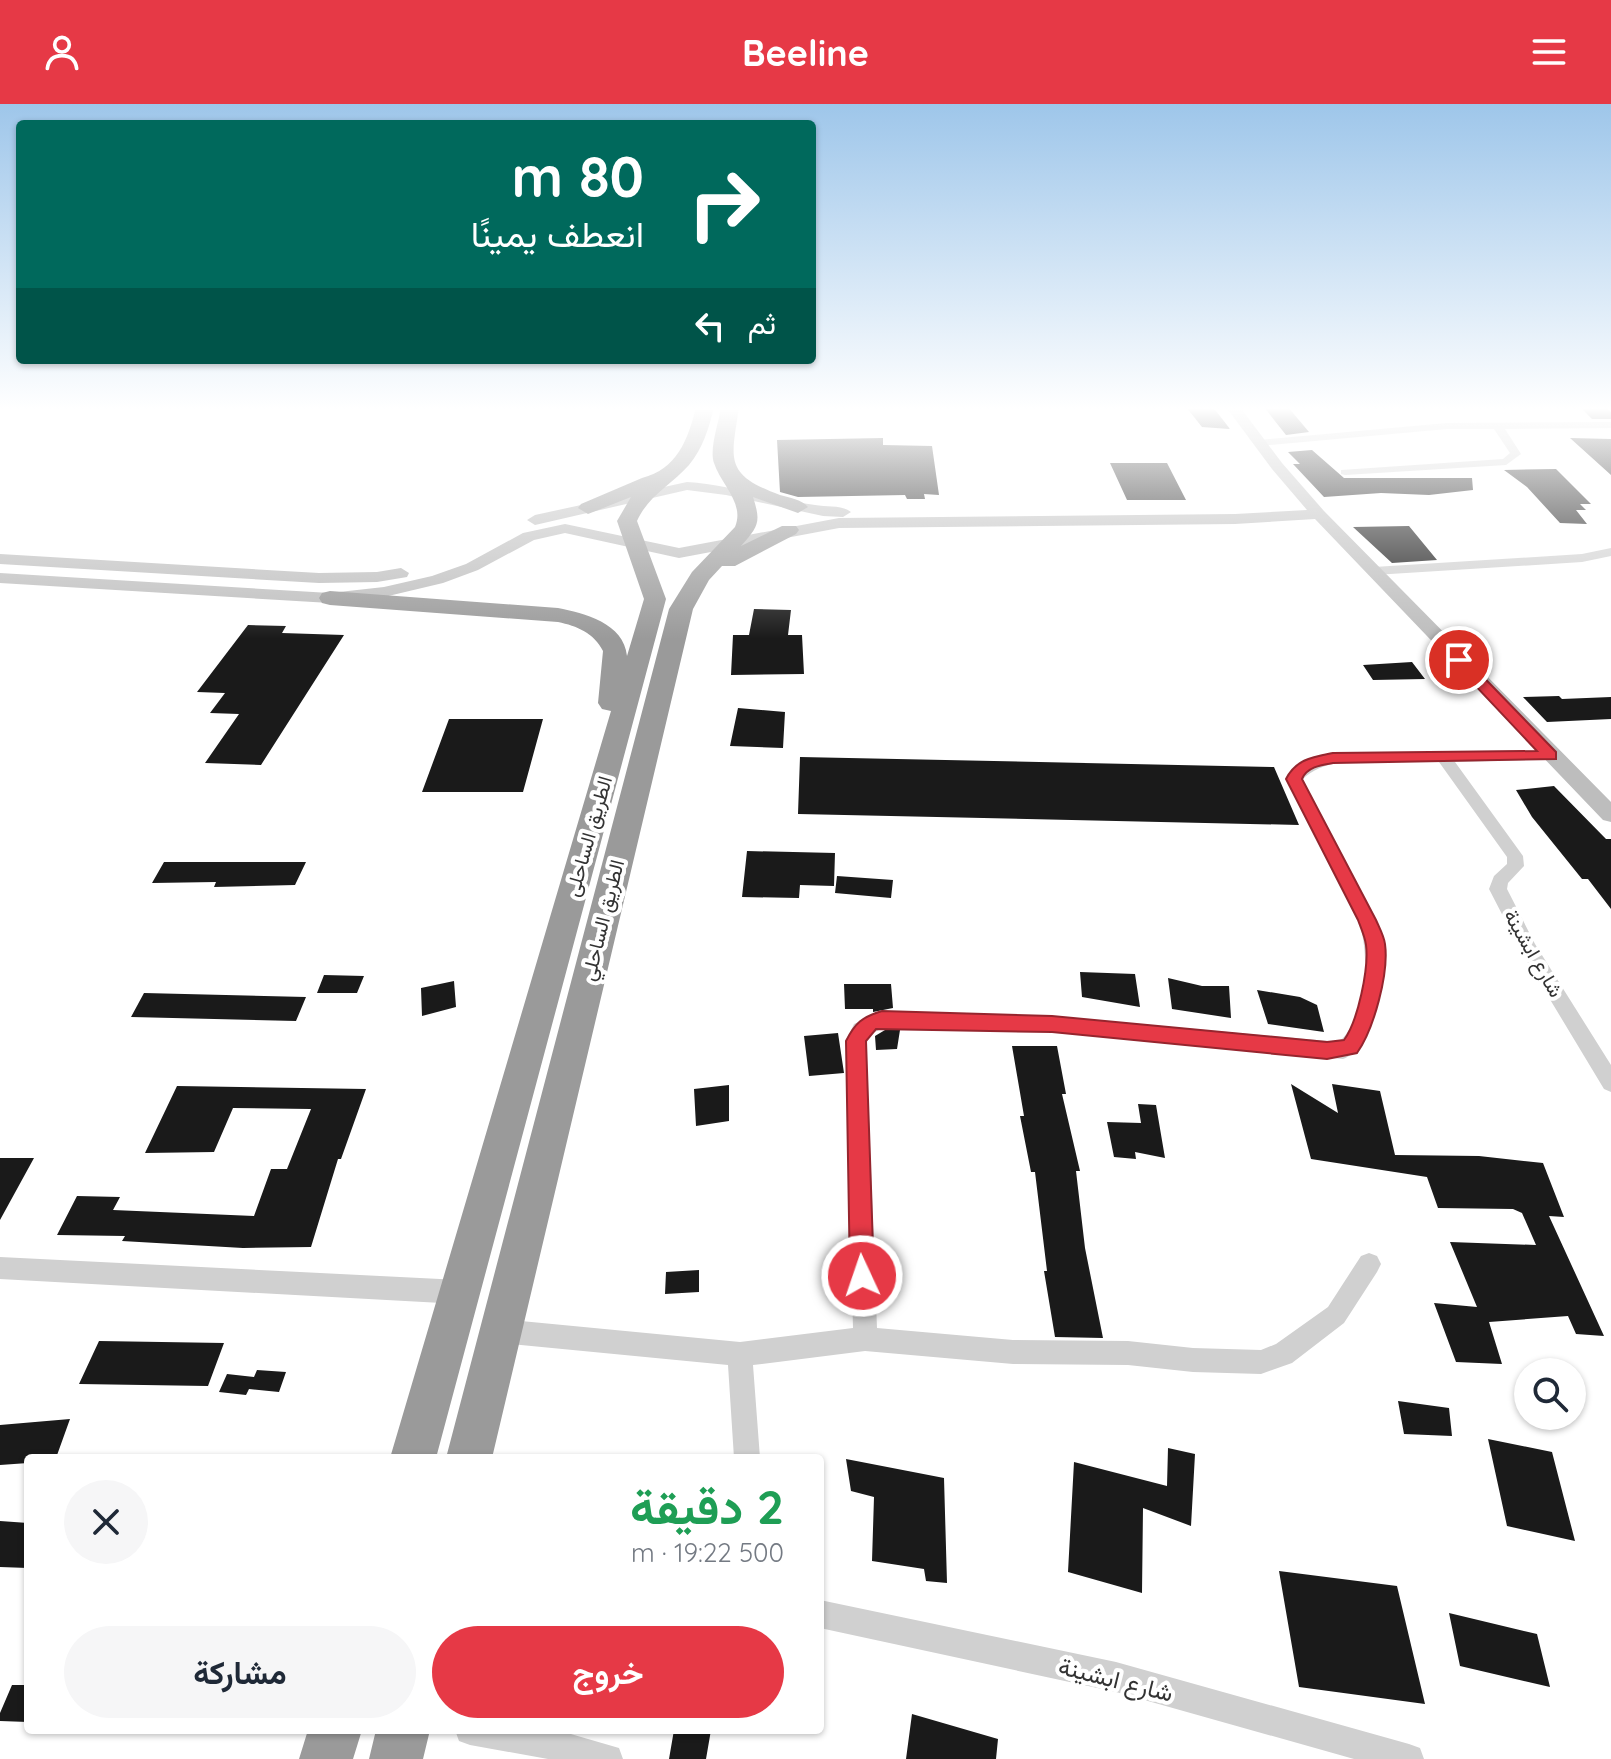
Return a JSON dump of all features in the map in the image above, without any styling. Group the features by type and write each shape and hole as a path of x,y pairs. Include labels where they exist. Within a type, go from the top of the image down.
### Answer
{"highway":[{"path":"588,508 640,484"},
{"path":"640,497 656,484"},
{"path":"736,485 798,507"},
{"name":"الطريق الساحلي","path":"470,1454 681,609 700,577 745,529 749,518 736,485"},
{"name":"الطريق الساحلى","path":"460,1292 655,599 627,521 631,508 640,497"},
{"path":"700,577 789,530"},
{"path":"330,598 558,615 592,625 607,637 615,651 607,736 608,766"},
{"path":"414,1454 460,1292"},
{"path":"326,1759 334,1734"},
{"path":"396,1759 402,1734"}],"street":[{"path":"1255,510 1279,498 1283,484"},
{"path":"1293,484 1359,557 1611,815"},
{"path":"0,559 301,578 377,577 442,562 488,545 531,521 640,497 662,489 687,486 713,488 736,485 798,507 837,512 1255,510 1318,513"},
{"path":"0,578 330,598 384,592 439,579 549,529 571,529 675,553 700,552 789,530 839,523 1235,519 1318,513"},
{"path":"1235,519 1313,531 1359,557"},
{"path":"1374,571 1582,558 1611,552"},
{"path":"865,1339 856,1041 861,1030 882,1019 1052,1024 1343,1051 1357,1038 1367,1006 1375,967 1376,943 1294,779 1298,770 1312,762 1333,758 1551,755"},
{"name":"شارع ابشينة","path":"1443,757 1515,856 1516,866 1500,880 1498,889 1528,948 1611,1083"},
{"path":"499,1331 740,1354 865,1339 1013,1352 1128,1353 1193,1360 1261,1362 1283,1354 1336,1315 1369,1264"},
{"path":"0,1268 460,1292"},
{"path":"740,1354 747,1454"},
{"name":"شارع ابشينة","path":"824,1615 1116,1677 1409,1759"},
{"path":"493,1734 561,1746 608,1759"}],"building":[{"path":"780,484 937,484 939,495 924,494 925,499 907,499 905,495 798,497 780,492"},
{"path":"1120,484 1178,484 1186,500 1127,500"},
{"path":"1312,484 1473,484 1473,490 1429,495 1381,493 1324,497"},
{"path":"1523,484 1571,484 1591,504 1580,504 1586,510 1576,510 1587,524 1560,523"},
{"path":"1409,526 1437,560 1392,563 1353,527"},
{"path":"754,609 791,610 788,635 802,635 804,674 731,675 733,635 749,635"},
{"path":"248,625 286,626 282,633 344,635 261,765 205,763 239,714 210,713 225,693 197,692"},
{"path":"1412,662 1425,679 1373,680 1363,665"},
{"path":"1559,696 1562,699 1611,697 1611,719 1547,722 1523,697"},
{"path":"738,708 785,712 783,748 730,746"},
{"path":"449,719 543,719 523,792 422,792"},
{"path":"800,757 1274,767 1299,825 798,814"},
{"path":"1554,786 1606,839 1611,839 1611,909 1588,879 1582,879 1532,817 1516,790"},
{"path":"747,851 835,853 834,886 800,885 799,898 742,897"},
{"path":"164,862 306,862 295,885 214,887 216,882 152,883"},
{"path":"837,876 893,880 891,898 835,893"},
{"path":"1080,972 1135,974 1140,1007 1082,997"},
{"path":"324,975 364,976 357,993 317,993"},
{"path":"1168,978 1202,986 1229,986 1231,1018 1172,1009"},
{"path":"454,981 456,1007 422,1016 421,988"},
{"path":"844,984 891,984 893,1008 873,1012 873,1009 845,1009"},
{"path":"1257,990 1300,997 1317,1005 1324,1032 1268,1024"},
{"path":"144,993 306,997 296,1021 131,1017"},
{"path":"885,1030 900,1030 897,1049 876,1050 875,1036"},
{"path":"838,1033 844,1073 809,1076 804,1036"},
{"path":"1012,1046 1057,1046 1066,1094 1062,1094 1080,1171 1076,1171 1085,1248 1103,1338 1055,1337 1044,1271 1047,1271 1035,1172 1031,1172 1020,1116 1024,1116"},
{"path":"1291,1084 1338,1113 1332,1084 1380,1091 1395,1155 1479,1156 1543,1163 1564,1217 1549,1216 1604,1336 1576,1334 1568,1316 1489,1322 1502,1364 1456,1362 1434,1303 1477,1307 1450,1242 1536,1245 1522,1213 1513,1209 1438,1208 1427,1177 1311,1159"},
{"path":"729,1085 729,1121 696,1126 694,1089"},
{"path":"177,1086 366,1089 341,1159 338,1159 311,1247 243,1248 122,1241 125,1236 57,1235 77,1196 120,1197 113,1210 254,1216 271,1169 287,1169 311,1109 233,1108 214,1152 145,1153"},
{"path":"1138,1104 1156,1105 1165,1158 1135,1152 1136,1159 1114,1157 1107,1122 1141,1123"},
{"path":"0,1158 34,1158 0,1220"},
{"path":"699,1270 699,1292 665,1294 666,1272"},
{"path":"99,1341 224,1343 208,1386 79,1384"},
{"path":"257,1370 286,1372 279,1392 249,1389 246,1395 219,1392 227,1374 254,1377"},
{"path":"1398,1401 1449,1408 1452,1436 1404,1434"},
{"path":"70,1419 57,1454 24,1454 24,1463 0,1465 0,1425"},
{"path":"1488,1439 1552,1452 1575,1541 1507,1526"},
{"path":"1168,1448 1195,1454 1191,1526 1143,1508 1142,1593 1068,1572 1074,1462 1167,1486"},
{"path":"846,1459 944,1478 947,1583 926,1581 924,1569 872,1561 874,1497 851,1491"},
{"path":"0,1521 24,1523 24,1568 0,1567"},
{"path":"1279,1571 1397,1586 1425,1704 1299,1687"},
{"path":"1449,1613 1537,1634 1550,1687 1460,1666"},
{"path":"12,1685 24,1685 24,1722 0,1721 0,1713"},
{"path":"912,1714 998,1739 996,1759 906,1759"},
{"path":"673,1734 710,1734 706,1759 669,1759"}],"route":[{"path":"862,1276 856,1041 861,1030 870,1023 882,1019 1052,1024 1327,1051 1343,1051 1350,1047 1357,1038 1367,1006 1375,967 1376,943 1294,779 1298,770 1312,762 1333,758 1551,755 1459,660"}]}
